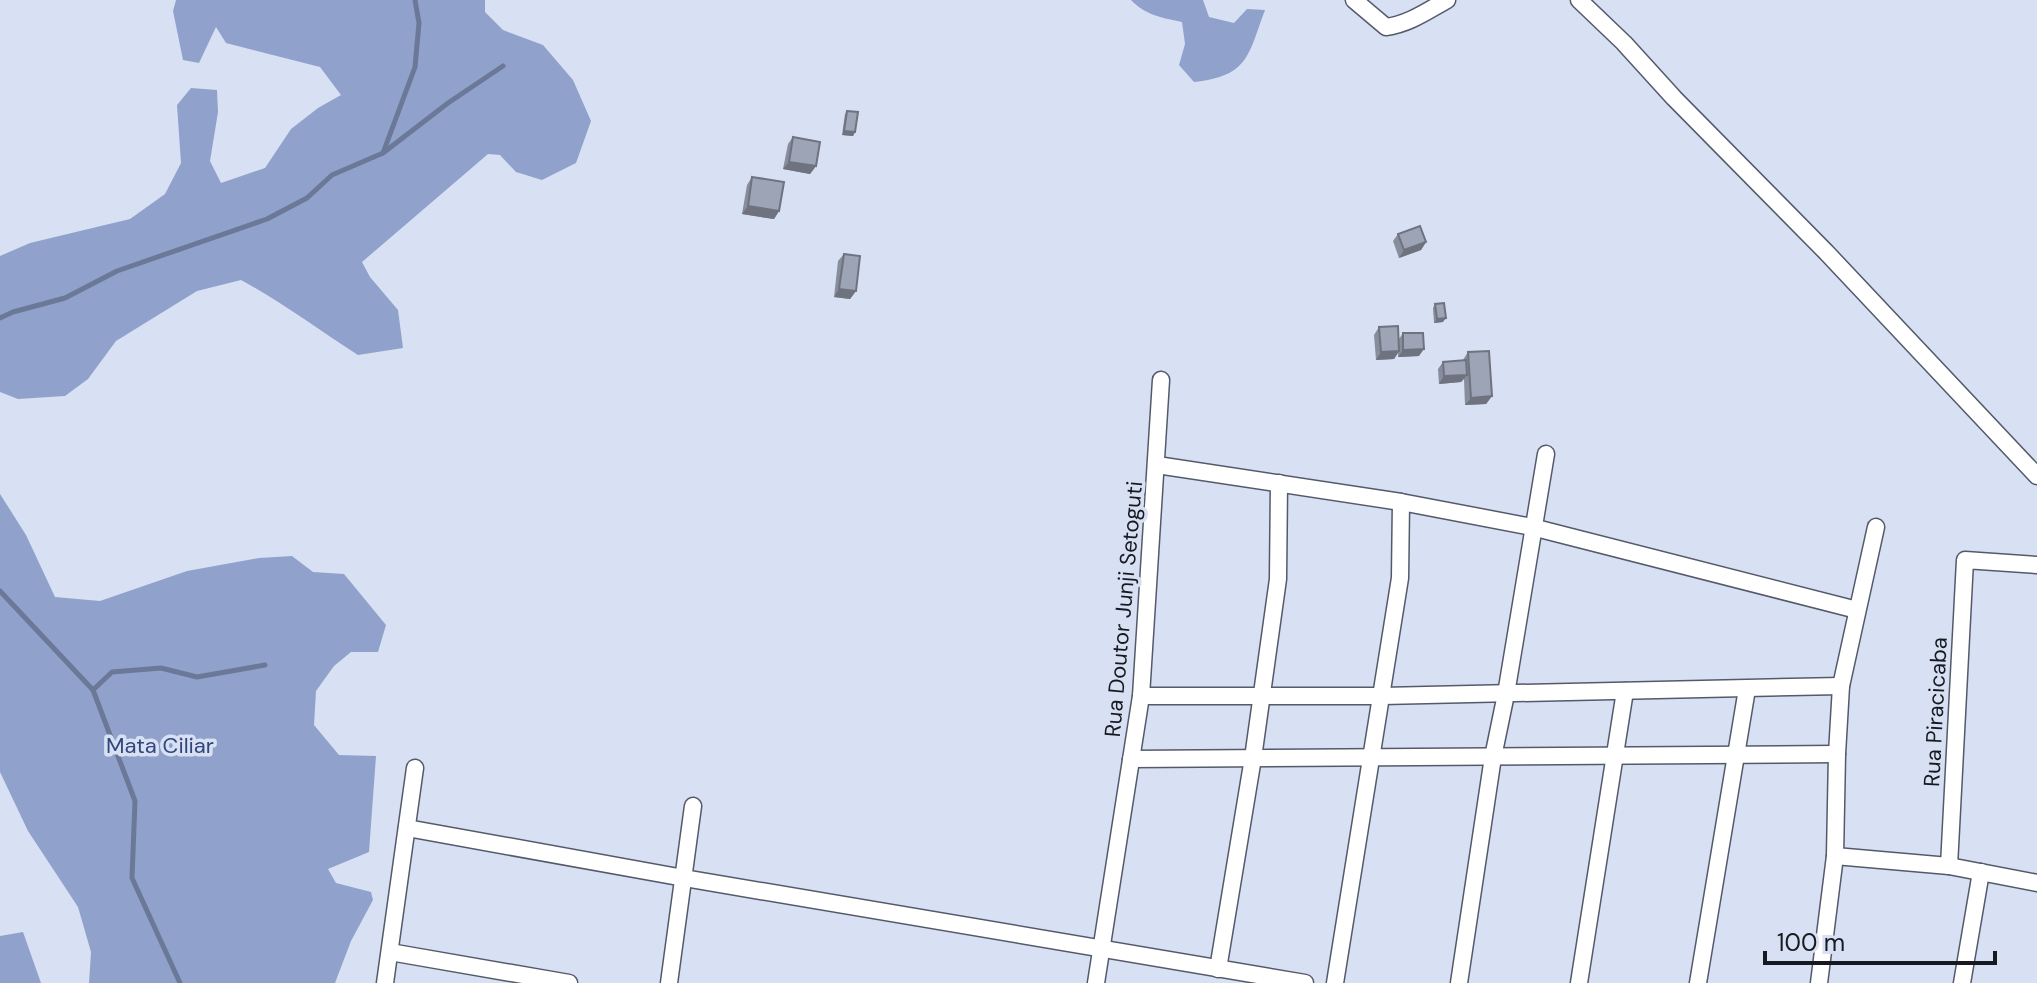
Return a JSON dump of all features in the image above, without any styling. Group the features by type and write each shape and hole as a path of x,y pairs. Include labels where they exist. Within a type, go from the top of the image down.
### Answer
{"street":[{"path":"1354,0 1386,27 1399,26 1415,19 1447,0"},
{"path":"1579,0 1826,252 2037,476"},
{"name":"Rua Doutor Junji Setoguti","path":"1096,983 1141,696 1161,380"},
{"path":"1459,983 1493,757 1546,454"},
{"path":"1157,465 1401,502 1532,527 1857,610"},
{"path":"1218,969 1263,695 1278,579 1279,483"},
{"path":"1335,983 1400,578 1401,502"},
{"path":"1819,983 1835,856 1841,686 1876,527"},
{"name":"Rua Piracicaba","path":"1949,866 1965,560 2037,565"},
{"path":"1141,696 1382,696 1841,686"},
{"path":"1698,983 1747,689"},
{"path":"1579,983 1625,691"},
{"path":"1131,759 1837,754"},
{"path":"385,983 415,768"},
{"path":"669,983 693,806"},
{"path":"407,828 1305,983"},
{"path":"1835,856 1949,866 2037,883"},
{"path":"1962,983 1981,872"},
{"path":"390,952 569,983"}],"green space":[{"path":"176,0 485,0 485,12 503,30 543,45 573,80 591,121 576,163 542,180 516,172 500,155 488,154 362,262 370,277 398,310 403,348 358,355 241,280 197,291 116,341 88,379 65,396 18,399 0,392 0,256 30,243 130,219 165,194 181,163 177,105 191,88 217,90 218,112 210,161 221,183 265,168 291,129 341,95 320,67 226,43 216,27 199,63 183,60 173,11"},
{"path":"1131,0 1203,0 1209,17 1234,23 1247,9 1265,10 1244,61 1226,75 1194,82 1179,65 1185,44 1182,22 1148,12"},
{"name":"Mata Ciliar","path":"0,494 26,535 55,597 100,601 187,571 259,558 292,556 313,572 344,574 386,625 378,652 351,652 334,666 316,691 314,725 339,755 376,756 369,852 328,869 336,883 371,892 373,900 351,941 335,983 89,983 91,952 78,907 28,831 0,772"},
{"path":"23,932 41,983 0,983 0,936"}],"building":[{"path":"847,111 858,112 855,132 844,131"},
{"path":"793,137 820,142 816,166 789,162"},
{"path":"752,177 784,182 779,211 748,206"},
{"path":"1420,226 1426,242 1404,250 1398,234"},
{"path":"844,254 860,256 856,291 839,289"},
{"path":"1444,303 1446,318 1437,319 1435,304"},
{"path":"1398,326 1399,351 1381,352 1379,327"},
{"path":"1403,333 1423,333 1424,349 1403,350"},
{"path":"1489,351 1492,396 1471,398 1468,352"},
{"path":"1466,360 1467,375 1444,376 1443,362"}],"waterway":[{"path":"383,153 415,67 419,23 415,0"},
{"path":"0,318 65,298 117,271 267,219 307,198 332,175 383,153 503,66"},
{"path":"0,591 93,690 135,801 132,878 180,983"},
{"path":"93,690 112,672 161,668 197,677 265,665"}]}
